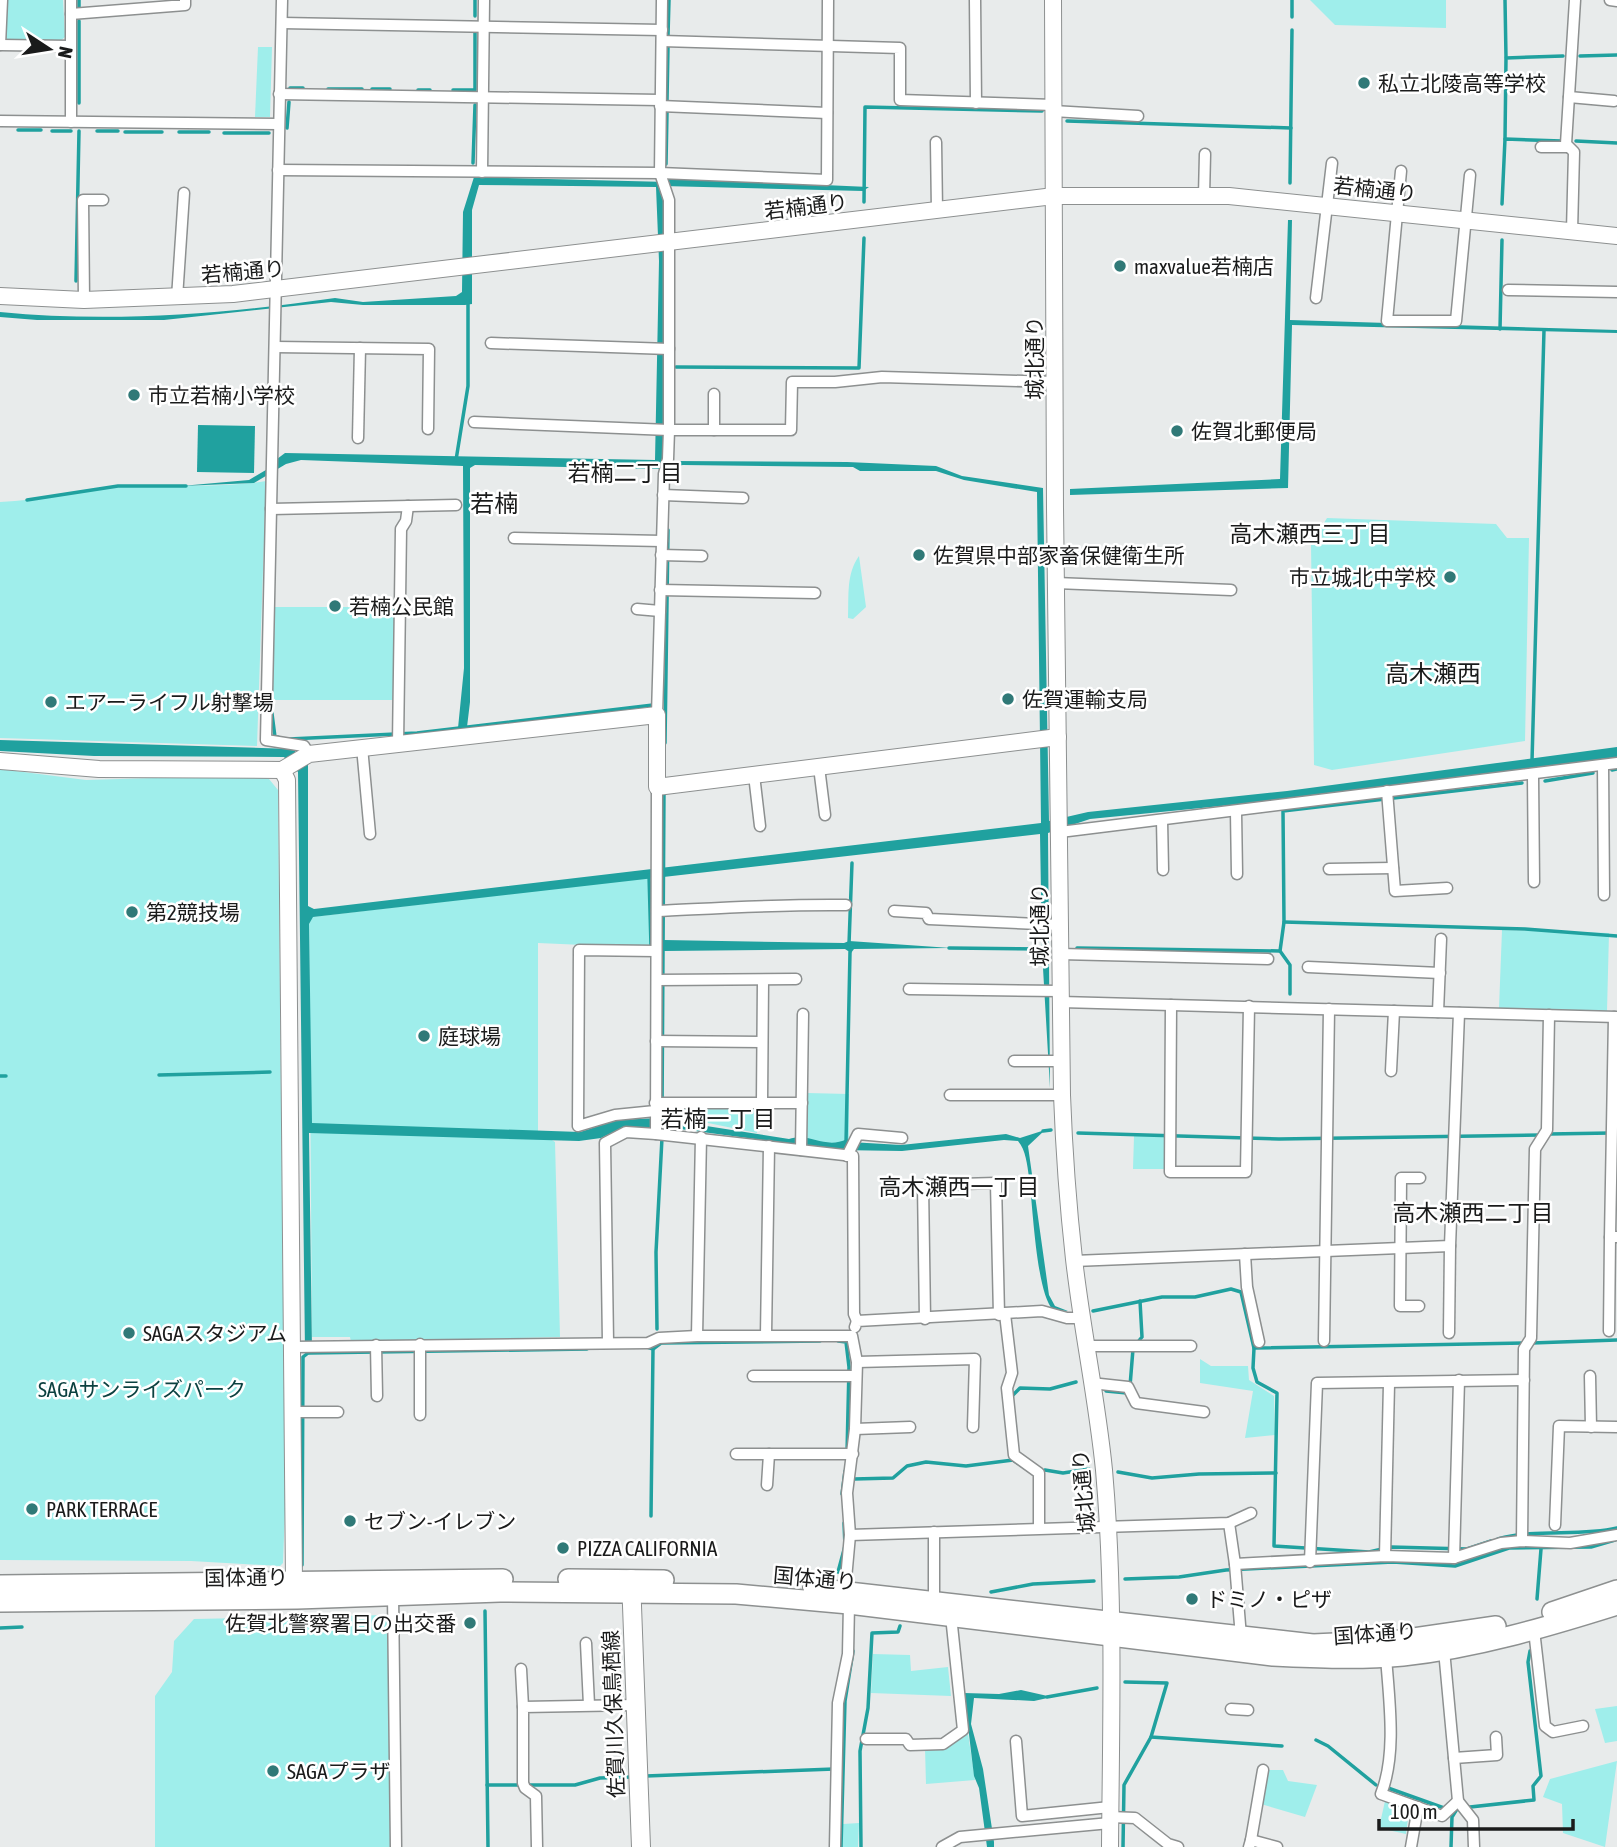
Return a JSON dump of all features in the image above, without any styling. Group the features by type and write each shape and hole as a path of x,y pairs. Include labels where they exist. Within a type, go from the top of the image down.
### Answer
{"highway":[{"name":"国体通り","path":"0,1585 294,1583 631,1586 934,1599 1273,1656 1386,1657 1444,1650 1534,1630 1617,1605"},
{"name":"国体通り","path":"0,1602 170,1602 631,1586"},
{"name":"国体通り","path":"847,1597 951,1616 1314,1644 1400,1640 1507,1623 1617,1590"}],"main road":[{"name":"佐賀川久保鳥栖線","path":"631,1586 641,1847"}],"street":[{"path":"2,0 1,45 71,46"},
{"path":"71,0 71,122"},
{"path":"71,15 185,5 185,0"},
{"path":"282,0 266,740 304,746 309,754"},
{"path":"482,172 484,0"},
{"path":"656,1134 662,980 657,945 657,864 662,787 657,715 660,611 666,590 666,556 662,541 668,496 664,474 668,459 669,430 669,349 663,245 664,180 660,103 662,0"},
{"path":"278,170 482,172 664,180 827,180 828,0"},
{"path":"975,0 976,103"},
{"name":"城北通り","path":"1054,0 1056,583 1048,738 1060,815 1056,925 1060,954 1054,994 1054,1061 1062,1095 1074,1261 1108,1526 1115,1816 1110,1847"},
{"path":"1567,147 1575,0"},
{"path":"1610,0 1617,1"},
{"path":"282,23 484,25 900,48 900,100 1053,108 1138,116"},
{"path":"279,94 660,103 827,113"},
{"path":"1569,97 1614,101"},
{"path":"0,121 278,124"},
{"path":"936,142 937,211"},
{"path":"1541,147 1567,147 1574,152 1572,231"},
{"path":"1204,196 1205,154"},
{"path":"1316,298 1332,163"},
{"path":"1401,172 1387,321 1456,321 1468,220 1470,174"},
{"path":"177,298 184,193"},
{"name":"若楠通り","path":"0,296 84,300 177,298 276,302 460,268 1054,196 1204,196 1397,212 1617,236"},
{"path":"84,300 83,200 103,200"},
{"path":"1508,290 1617,292"},
{"path":"491,344 669,349"},
{"path":"275,347 429,349 428,429"},
{"path":"358,438 360,348"},
{"path":"474,422 669,430 791,430 792,382 835,382 882,377 1055,382"},
{"path":"713,430 714,394"},
{"path":"668,496 743,498"},
{"path":"271,509 386,509 456,505"},
{"path":"397,737 401,529 406,521 408,506"},
{"path":"514,538 662,541"},
{"path":"666,556 702,556"},
{"path":"1056,583 1231,590"},
{"path":"666,590 815,593"},
{"path":"637,609 660,611"},
{"path":"0,761 99,769 282,770 309,754 362,747 397,737 657,715"},
{"path":"662,787 1048,738"},
{"path":"362,747 370,834"},
{"path":"1060,832 1387,791 1533,776 1617,763"},
{"path":"1603,765 1604,895"},
{"path":"819,767 825,815"},
{"path":"282,770 288,780 297,1347 293,1412 294,1583"},
{"path":"754,775 760,826"},
{"path":"1533,776 1534,882"},
{"path":"1387,791 1395,891 1447,888"},
{"path":"1236,812 1237,874"},
{"path":"1162,820 1163,870"},
{"path":"1329,869 1393,868"},
{"path":"657,911 723,906 751,908 779,904 846,905"},
{"path":"894,911 926,913 929,919 1056,925"},
{"path":"1438,1012 1441,939"},
{"path":"657,945 579,950 578,1126 659,1105 802,1103"},
{"path":"1060,954 1268,959"},
{"path":"1308,967 1440,973"},
{"path":"662,980 796,979"},
{"path":"762,1102 764,981"},
{"path":"909,989 1054,994 1171,1005 1615,1017 1612,1132 1614,1237 1609,1331"},
{"path":"1171,1005 1170,1172 1207,1174 1246,1172 1249,1006"},
{"path":"1324,1341 1329,1009"},
{"path":"1391,1071 1394,1011"},
{"path":"1449,1334 1459,1013"},
{"path":"801,1150 803,1014"},
{"path":"1522,1536 1524,1349 1531,1338 1535,1149 1544,1135 1549,1015"},
{"path":"661,1041 762,1042"},
{"path":"1014,1061 1054,1061"},
{"path":"950,1095 1062,1095"},
{"path":"608,1342 604,1143 626,1132 701,1137 801,1150 848,1153 853,1156 854,1314 857,1321 852,1336 857,1362 850,1376 855,1429 847,1454 848,1654 838,1703 835,1847"},
{"path":"848,1153 858,1134 902,1138"},
{"path":"697,1336 701,1137"},
{"path":"766,1335 769,1146"},
{"path":"1419,1306 1400,1306 1400,1248 1401,1178 1420,1178"},
{"path":"925,1319 923,1185 996,1183 1002,1314 1012,1373 1007,1388 1014,1455 1038,1473 1039,1528"},
{"path":"1074,1261 1450,1246"},
{"path":"1245,1254 1247,1287 1259,1342"},
{"path":"857,1321 1042,1311 1067,1318 1082,1318"},
{"path":"297,1347 377,1350 648,1343 659,1338 697,1336 852,1336"},
{"path":"1086,1346 1192,1346"},
{"path":"420,1349 420,1415"},
{"path":"377,1350 377,1396"},
{"path":"857,1362 975,1359 973,1427"},
{"path":"754,1376 850,1376"},
{"path":"1590,1376 1591,1427"},
{"path":"1310,1554 1317,1383 1389,1384 1427,1379 1524,1380"},
{"path":"1455,1552 1459,1380"},
{"path":"1091,1383 1130,1390 1136,1403 1204,1412"},
{"path":"1386,1551 1389,1384"},
{"path":"293,1412 338,1412"},
{"path":"1555,1525 1559,1426 1617,1427"},
{"path":"855,1429 910,1427"},
{"path":"736,1454 847,1454"},
{"path":"767,1485 769,1454"},
{"path":"849,1535 1229,1522 1251,1513"},
{"path":"1229,1522 1241,1637"},
{"path":"934,1532 934,1599"},
{"path":"1236,1569 1310,1554 1455,1552 1501,1544 1522,1536 1570,1543 1617,1535"},
{"path":"393,1595 396,1847"},
{"path":"866,1739 906,1739 910,1745 943,1744 963,1730 951,1616"},
{"path":"1534,1630 1545,1726 1553,1732 1583,1726"},
{"path":"586,1643 589,1705"},
{"path":"1444,1650 1457,1807 1473,1820 1474,1847"},
{"path":"1386,1657 1389,1741 1387,1779 1381,1794 1441,1816 1457,1807"},
{"path":"521,1668 524,1785 536,1796 537,1847"},
{"path":"523,1707 635,1705"},
{"path":"1231,1709 1248,1710"},
{"path":"1454,1758 1497,1755 1496,1737"},
{"path":"1016,1741 1023,1816 1135,1818 1168,1843 1178,1847"},
{"path":"1263,1769 1250,1843 1277,1847"},
{"path":"1411,1847 1418,1807"},
{"path":"942,1847 960,1837 1115,1816"}],"green space":[{"path":"7,0 63,0 65,37 59,42 11,42 6,38"},
{"path":"1310,0 1446,0 1446,28 1335,25"},
{"path":"258,47 272,47 270,117 255,117"},
{"path":"266,481 257,746 0,738 0,502 119,487 229,485"},
{"path":"1327,518 1496,524 1507,538 1529,538 1525,741 1332,770 1314,765 1311,544"},
{"path":"859,556 866,607 853,619 848,618 849,586 852,570"},
{"path":"272,607 396,607 393,700 271,700"},
{"name":"SAGAサンライズパーク","path":"0,769 86,780 258,775 269,779 278,790 285,1509 283,1563 280,1566 191,1561 0,1560"},
{"name":"庭球場","path":"652,877 652,948 538,943 538,1131 555,1142 560,1337 351,1342 350,1337 312,1337 309,924 312,917"},
{"path":"1502,930 1609,933 1607,1011 1499,1008"},
{"path":"807,1093 849,1094 849,1148 825,1147 806,1140"},
{"path":"758,1105 757,1133 669,1115 663,1106"},
{"path":"1134,1136 1165,1136 1165,1169 1133,1169"},
{"path":"1200,1359 1211,1366 1248,1366 1249,1380 1274,1396 1275,1435 1245,1438 1253,1391 1200,1383"},
{"name":"SAGAプラザ","path":"389,1615 391,1847 155,1847 155,1696 172,1672 174,1641 194,1619"},
{"path":"873,1654 910,1655 911,1671 948,1667 951,1696 871,1693"},
{"path":"1617,1706 1617,1741 1605,1743 1595,1709"},
{"path":"968,1734 975,1780 926,1784 925,1748 945,1748"},
{"path":"1617,1761 1605,1847 1563,1833 1562,1804 1543,1797 1550,1779"},
{"path":"1269,1770 1283,1770 1288,1781 1317,1785 1305,1817 1261,1804"},
{"path":"1385,1801 1409,1811 1406,1834 1379,1828"},
{"path":"859,1823 858,1847 842,1847 843,1824"}],"shaded area":[{"path":"474,177 668,182 669,178 869,187 863,191 663,186 663,366 672,461 847,462 936,466 962,476 1043,488 1049,821 1088,812 1287,791 1617,747 1617,758 1283,800 1090,819 1048,833 1050,1088 1042,951 1040,834 313,917 309,924 312,1123 580,1132 617,1120 659,1118 661,1111 668,1120 789,1139 797,1137 832,1143 847,1139 850,1142 901,1145 1006,1134 1020,1138 1045,1130 1028,1146 1049,1295 1055,1306 1068,1311 1053,1310 1047,1300 1036,1248 1027,1163 1018,1141 1004,1140 902,1151 838,1150 665,1127 624,1127 601,1138 579,1141 309,1133 312,1350 305,1351 298,772 284,757 94,756 0,751 0,740 293,749 308,765 308,906 314,909 1041,823 1037,492 964,480 936,471 860,471 853,467 683,465 659,469 475,465 470,468 470,702 467,727 458,728 464,668 463,466 301,460 286,464 254,483 181,486 249,480 276,464 277,459 285,453 655,460 659,261 656,187 479,185 472,210 472,304 363,305 331,302 164,320 37,320 0,317 0,312 126,317 209,312 335,298 363,302 456,296 462,292 463,212"},
{"path":"1288,220 1292,220 1290,320 1617,330 1617,333 1292,325 1288,488 1070,495 1070,489 1280,479"},
{"path":"198,425 255,426 254,473 197,472"},
{"path":"664,940 849,941 951,948 854,949 851,953 845,949 664,951 661,946"},
{"path":"1021,1690 1052,1697 1034,1701 974,1698 971,1724 983,1769 994,1842 994,1847 987,1847 979,1788 974,1776 964,1693 999,1694"}],"waterway":[{"path":"79,0 79,9"},
{"path":"475,0 475,16"},
{"path":"668,35 669,0"},
{"path":"1292,0 1292,17"},
{"path":"1505,0 1506,57"},
{"path":"79,21 79,103"},
{"path":"1290,183 1292,30"},
{"path":"453,90 475,90 475,33"},
{"path":"667,100 668,47"},
{"path":"1580,56 1617,55"},
{"path":"1505,139 1506,58 1563,56"},
{"path":"290,88 303,88"},
{"path":"328,89 362,89"},
{"path":"372,89 390,89"},
{"path":"418,90 430,90"},
{"path":"287,128 289,102"},
{"path":"473,163 475,105"},
{"path":"864,202 865,107 1042,111"},
{"path":"666,164 667,112"},
{"path":"1067,121 1291,128"},
{"path":"18,130 41,130"},
{"path":"52,131 71,131"},
{"path":"76,281 79,131"},
{"path":"97,131 118,131"},
{"path":"125,132 162,132"},
{"path":"179,132 209,132"},
{"path":"224,133 269,133"},
{"path":"1502,204 1505,139 1561,141"},
{"path":"1576,141 1617,143"},
{"path":"676,367 859,368 864,238"},
{"path":"1500,329 1502,240"},
{"path":"456,460 468,386 468,301"},
{"path":"1532,761 1544,330"},
{"path":"668,481 670,466"},
{"path":"27,500 118,486 186,486"},
{"path":"665,743 668,530"},
{"path":"289,739 417,733 653,705"},
{"path":"271,706 275,737 278,737"},
{"path":"1612,770 1617,769"},
{"path":"1545,781 1593,773"},
{"path":"1290,994 1290,965 1280,951 1284,922 1283,811 1522,783"},
{"path":"662,1114 664,789"},
{"path":"849,944 852,863"},
{"path":"649,875 651,946"},
{"path":"1284,922 1525,929 1617,936"},
{"path":"949,948 1049,949"},
{"path":"1077,948 1280,951"},
{"path":"846,1143 850,952"},
{"path":"159,1075 270,1072"},
{"path":"0,1076 6,1076"},
{"path":"1043,1131 1051,1130"},
{"path":"1078,1133 1279,1139 1541,1135"},
{"path":"1549,1134 1611,1133"},
{"path":"657,1329 656,1252 662,1138"},
{"path":"1093,1311 1162,1297 1195,1297 1231,1289 1241,1292 1254,1348 1253,1368 1257,1382 1277,1393 1274,1546 1369,1552 1391,1547 1467,1549 1491,1541"},
{"path":"1137,1343 1142,1337 1140,1301"},
{"path":"1532,1343 1617,1340"},
{"path":"653,1349 661,1343 820,1341"},
{"path":"838,1341 846,1342 849,1367 847,1453"},
{"path":"1254,1348 1524,1343"},
{"path":"647,1347 653,1349 651,1516"},
{"path":"309,1349 309,1353 587,1349"},
{"path":"1130,1386 1133,1349"},
{"path":"302,1565 303,1357 308,1353"},
{"path":"1013,1395 1020,1388 1050,1389 1076,1382"},
{"path":"1106,1391 1127,1393"},
{"path":"854,1479 893,1478 907,1466 926,1462 966,1466 1013,1460 1031,1472"},
{"path":"1045,1470 1063,1473 1089,1469"},
{"path":"842,1494 845,1471"},
{"path":"1118,1472 1152,1478 1199,1474 1276,1473"},
{"path":"838,1572 845,1546 844,1523"},
{"path":"1498,1539 1528,1534 1617,1528"},
{"path":"1125,1579 1179,1577 1226,1570 1393,1562 1455,1566 1509,1548 1591,1547 1615,1540"},
{"path":"1537,1599 1541,1549"},
{"path":"991,1592 1033,1584 1094,1581"},
{"path":"485,1611 488,1847"},
{"path":"861,1847 860,1751 868,1708 872,1633 898,1632 900,1626"},
{"path":"0,1628 22,1627"},
{"path":"841,1847 845,1701 853,1651"},
{"path":"1452,1809 1534,1800 1533,1786 1541,1776 1528,1662 1530,1651"},
{"path":"1125,1682 1167,1683 1151,1737 1282,1746"},
{"path":"1047,1697 1097,1688"},
{"path":"1123,1847 1124,1785 1151,1737"},
{"path":"1316,1740 1328,1746 1376,1785"},
{"path":"646,1776 834,1769"},
{"path":"528,1785 575,1785 600,1778 630,1777"},
{"path":"487,1785 520,1785"},
{"path":"1388,1788 1444,1808"},
{"path":"1451,1847 1452,1817 1457,1809"}],"place":[{"name":"私立北陵高等学校","path":"1364,83"},
{"name":"maxvalue若楠店","path":"1120,266"},
{"name":"市立若楠小学校","path":"134,395"},
{"name":"佐賀北郵便局","path":"1177,431"},
{"name":"佐賀県中部家畜保健衛生所","path":"919,555"},
{"name":"市立城北中学校","path":"1450,577"},
{"name":"若楠公民館","path":"335,606"},
{"name":"佐賀運輸支局","path":"1008,699"},
{"name":"エアーライフル射撃場","path":"51,702"},
{"name":"第2競技場","path":"132,912"},
{"name":"庭球場","path":"424,1036"},
{"name":"SAGAスタジアム","path":"129,1333"},
{"name":"PARK TERRACE","path":"32,1509"},
{"name":"セブン-イレブン","path":"350,1521"},
{"name":"PIZZA CALIFORNIA","path":"563,1548"},
{"name":"ドミノ・ピザ","path":"1192,1599"},
{"name":"佐賀北警察署日の出交番","path":"470,1623"},
{"name":"SAGAプラザ","path":"273,1771"}],"district":[{"name":"若楠二丁目","path":"625,473"},
{"name":"若楠","path":"494,503"},
{"name":"高木瀬西三丁目","path":"1310,534"},
{"name":"高木瀬西","path":"1433,673"},
{"name":"若楠一丁目","path":"718,1119"},
{"name":"高木瀬西一丁目","path":"959,1187"},
{"name":"高木瀬西二丁目","path":"1473,1213"}]}
